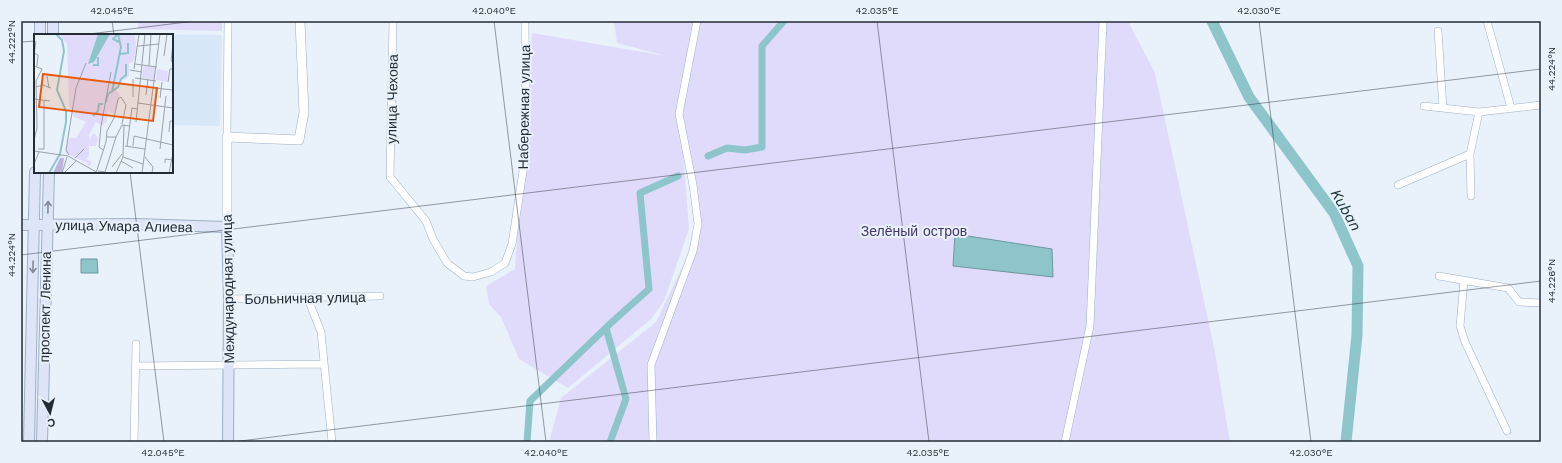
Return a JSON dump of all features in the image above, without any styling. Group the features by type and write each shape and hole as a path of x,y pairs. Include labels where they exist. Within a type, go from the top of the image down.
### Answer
{"main road":[{"path":"40,21 40,34"},
{"path":"53,21 53,34"},
{"name":"проспект Ленина","path":"29,442 35,173"},
{"name":"проспект Ленина","path":"42,442 49,173"},
{"name":"улица Умара Алиева","path":"21,225 134,224 227,227"},
{"name":"Международная улица","path":"227,227 230,299 228,442"}],"street":[{"name":"Международная улица","path":"227,227 228,21"},
{"path":"227,137 299,140 304,112 300,21"},
{"name":"улица Чехова","path":"393,21 390,177 426,221 433,239 447,263 464,276 473,277 491,272 505,263"},
{"name":"Набережная улица","path":"505,263 512,244 526,151 525,21"},
{"path":"653,442 651,365 693,251 698,224 693,185 679,114 697,21"},
{"path":"1065,442 1090,326 1103,21"},
{"path":"1487,21 1511,108"},
{"path":"1438,31 1442,108"},
{"path":"1424,106 1479,112 1541,105"},
{"path":"1471,196 1470,154 1479,112"},
{"path":"1398,185 1470,154"},
{"path":"1439,276 1508,288 1519,302 1541,303"},
{"path":"1464,280 1460,326 1465,342 1507,431"},
{"name":"Больничная улица","path":"230,299 308,299 380,296"},
{"path":"308,299 321,332 332,442"},
{"path":"134,442 136,344"},
{"path":"136,366 324,364"}],"shaded area":[{"path":"173,34 222,35 220,126 173,125"}],"green space":[{"path":"138,21 222,21 222,31 138,29"},
{"name":"Зелёный остров","path":"614,21 1128,21 1155,73 1215,352 1230,442 549,442 561,398 656,322 702,226 681,124 689,229 664,301 651,319 568,388 519,359 501,317 489,304 486,286 515,269 532,33 666,56 617,43"}],"water":[{"path":"955,234 1052,249 1053,277 953,266"},
{"path":"81,259 97,259 98,273 81,273"}],"waterway":[{"path":"708,156 727,148 745,150 762,147 762,46 784,21"},
{"name":"Kuban","path":"1212,21 1249,97 1334,213 1358,266 1357,335 1346,442"},
{"path":"527,442 530,401 612,322 649,289 640,193 678,176"},
{"path":"606,328 626,399 610,442"}]}
